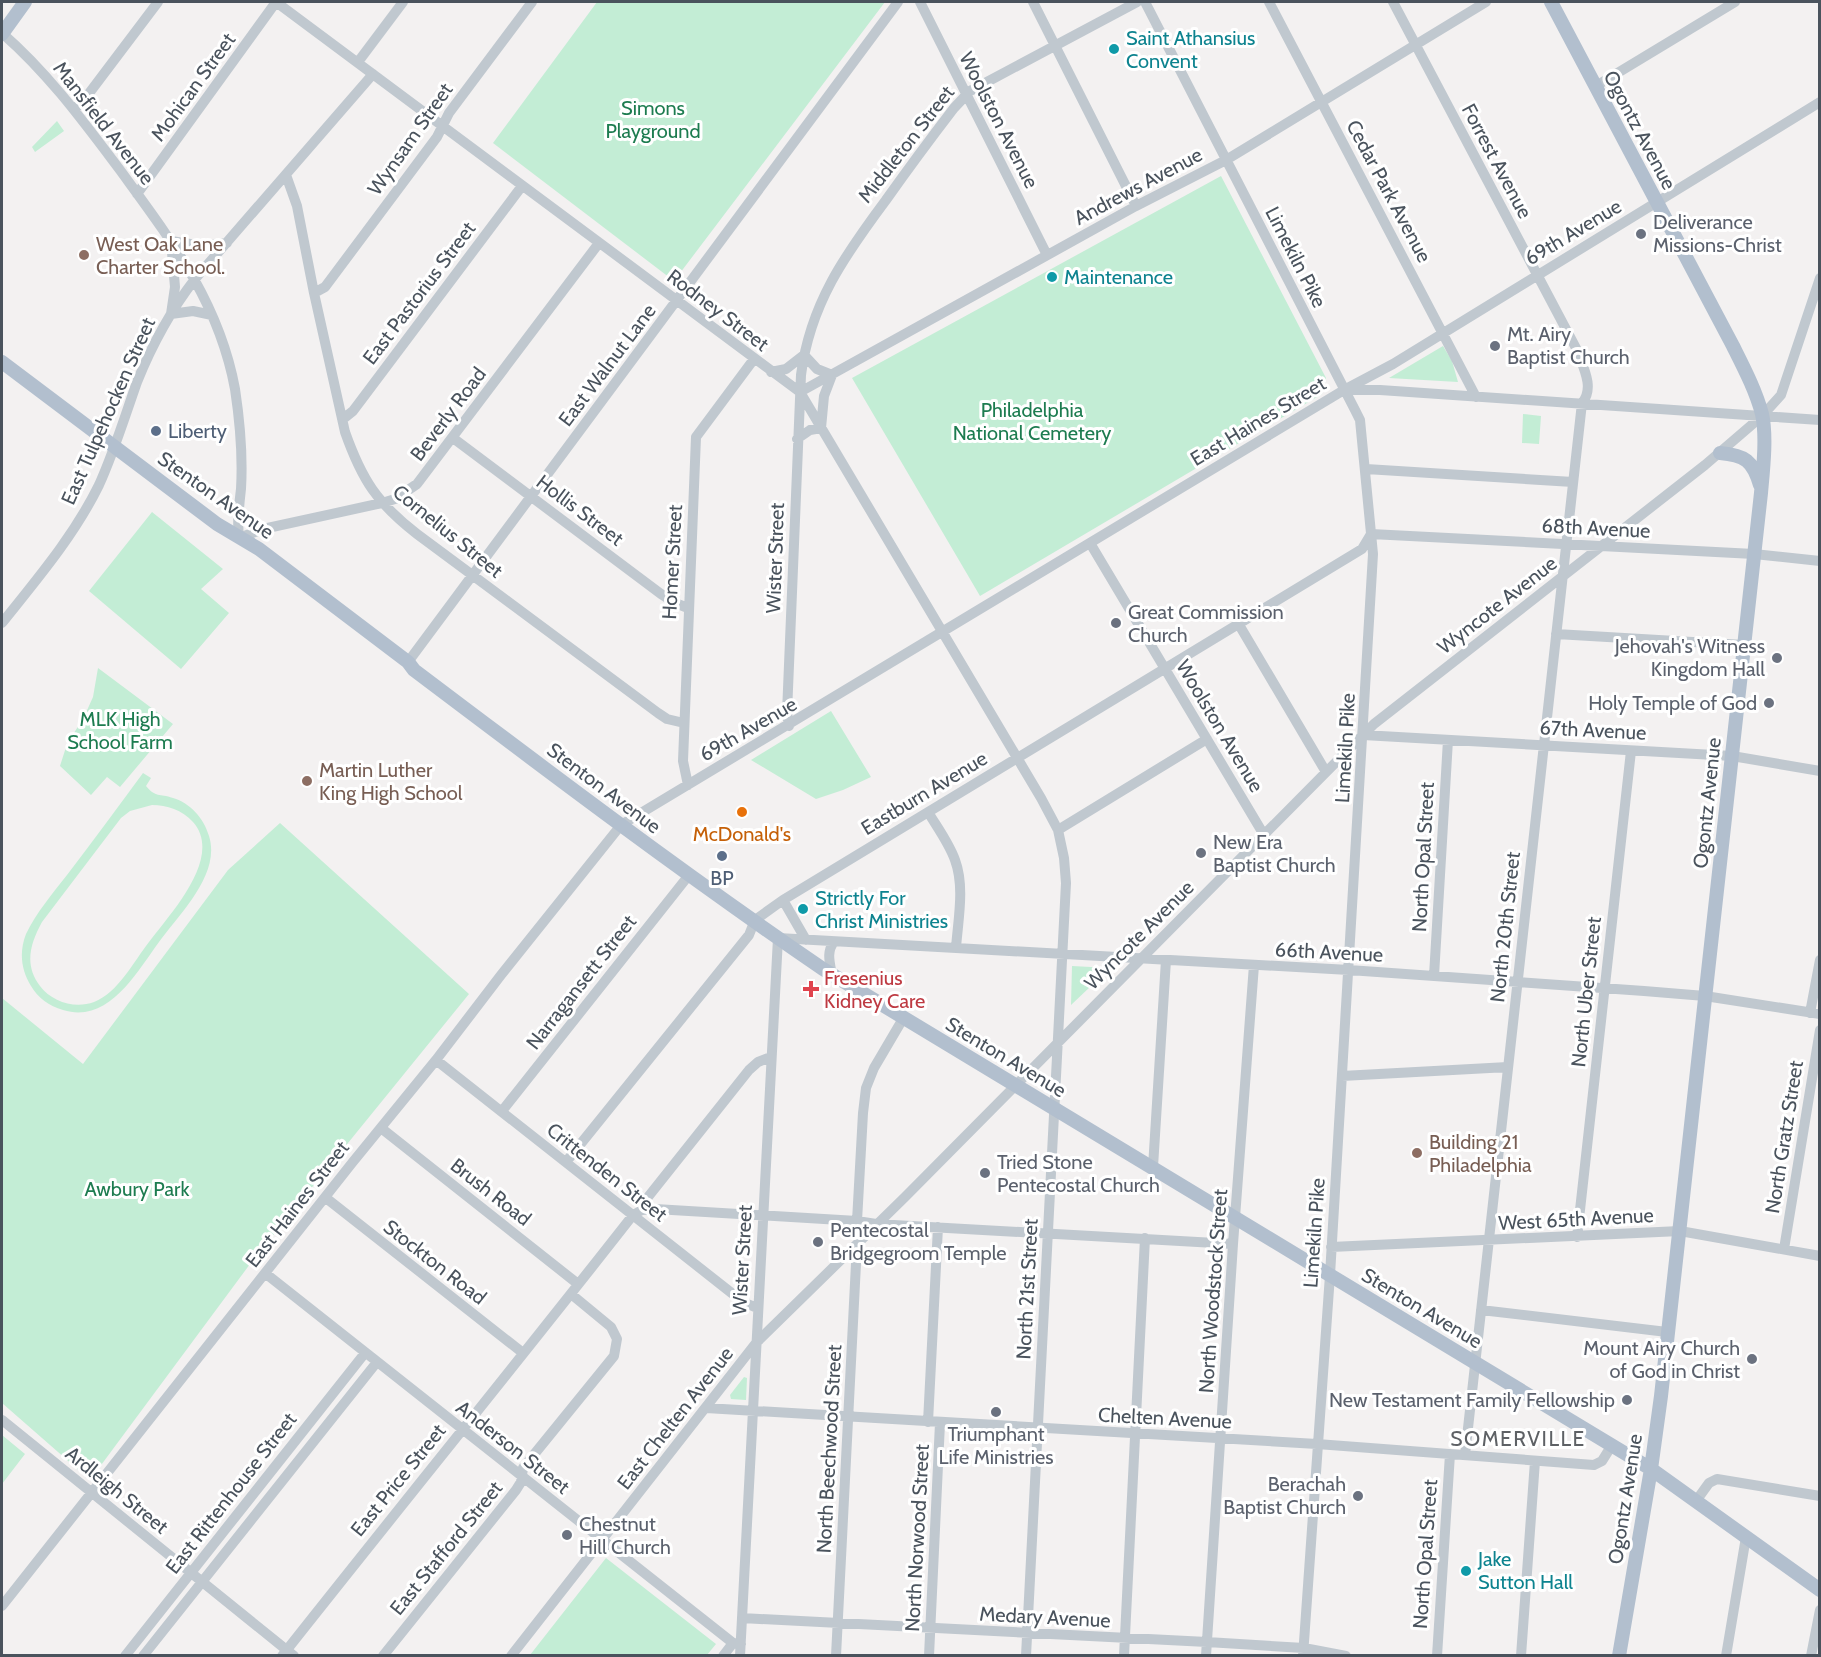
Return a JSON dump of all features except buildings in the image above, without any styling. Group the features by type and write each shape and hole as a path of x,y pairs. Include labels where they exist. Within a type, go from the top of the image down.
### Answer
{"main road":[{"path":"2,33 26,2"},
{"name":"Ogontz Avenue","path":"1551,2 1741,362 1762,416 1764,462 1680,1231 1651,1469 1619,1656"},
{"name":"Stenton Avenue","path":"2,362 217,524 259,549 408,662 414,670 621,825 724,901 755,920 832,975 1651,1469 1820,1590"},
{"path":"1720,453 1738,456 1750,463 1761,489"}],"street":[{"path":"75,109 158,2"},
{"name":"Rodney Street","path":"276,2 800,392 1017,757"},
{"name":"Mohican Street","path":"137,194 276,2"},
{"path":"358,62 404,2"},
{"name":"Wynsam Street","path":"314,293 325,287 437,137 449,113 532,2"},
{"name":"East Walnut Lane","path":"408,662 898,2"},
{"name":"Woolston Avenue","path":"920,2 1047,255"},
{"path":"1033,2 1136,206"},
{"name":"Middleton Street","path":"800,392 804,355 814,317 840,264 930,140 966,95 975,87 1137,2"},
{"name":"Limekiln Pike","path":"1145,2 1360,420 1366,469 1373,554 1330,1275 1304,1652"},
{"name":"Cedar Park Avenue","path":"1269,2 1476,397"},
{"name":"Forrest Avenue","path":"1393,2 1577,350 1588,387 1588,396 1582,403"},
{"name":"Andrews Avenue","path":"800,392 1136,206 1226,160 1486,2"},
{"path":"1596,86 1735,2"},
{"name":"Mansfield Avenue","path":"2,33 44,72 75,109 171,241 195,279 212,315 229,366 238,408 241,489 236,518 239,538"},
{"name":"East Tulpehocken Street","path":"2,623 64,544 94,495 138,380 171,314 195,279 373,74"},
{"name":"69th Avenue","path":"1344,390 1393,364 1820,102"},
{"name":"Cornelius Street","path":"286,175 297,206 345,432 366,482 382,503 406,525 658,713 684,723"},
{"name":"East Pastorius Street","path":"343,419 353,411 522,186"},
{"path":"212,315 193,311 171,314 175,287 171,241 203,246 227,243"},
{"name":"Beverly Road","path":"239,538 262,529 382,503 395,499 417,484 598,243"},
{"name":"Wyncote Avenue","path":"756,1343 1363,735 1720,453 1762,416 1781,395 1820,278"},
{"path":"771,372 786,369 804,355 814,366 832,375 824,396 821,428 810,430 797,439"},
{"name":"Homer Street","path":"688,785 683,761 696,437 754,359"},
{"name":"East Haines Street","path":"893,663 1344,390 1380,390 1820,420"},
{"name":"Wister Street","path":"789,726 787,712 800,392"},
{"name":"North 20th Street","path":"1465,1455 1582,403"},
{"name":"Hollis Street","path":"453,438 662,594 688,608"},
{"path":"1366,469 1573,482"},
{"name":"68th Avenue","path":"1371,534 1754,554 1820,561"},
{"name":"Eastburn Avenue","path":"566,1161 749,935 755,920 783,900 1362,549 1371,534"},
{"name":"Woolston Avenue","path":"1090,543 1264,835"},
{"path":"1238,623 1326,772"},
{"path":"1556,634 1744,645"},
{"name":"69th Avenue","path":"621,825 893,663"},
{"name":"67th Avenue","path":"1363,735 1732,756 1820,771"},
{"path":"1058,830 1207,739"},
{"name":"North Opal Street","path":"1434,976 1448,740"},
{"name":"North Uber Street","path":"1577,1237 1631,750"},
{"name":"North 21st Street","path":"1017,757 1058,830 1066,883 1026,1656"},
{"path":"927,812 956,860 960,879 956,948"},
{"name":"East Haines Street","path":"2,1606 621,825"},
{"name":"Narragansett Street","path":"502,1112 689,875"},
{"path":"783,900 807,940"},
{"name":"Wister Street","path":"740,1656 737,1643 742,1618 778,938"},
{"name":"66th Avenue","path":"778,938 1348,970 1604,988 1705,996 1815,1014"},
{"path":"832,975 829,948 834,942"},
{"path":"1153,1167 1166,960"},
{"path":"1815,1014 1820,960"},
{"name":"North Woodstock Street","path":"1206,1656 1254,965"},
{"path":"857,1221 866,1088 874,1068 904,1017"},
{"name":"North Gratz Street","path":"1784,1249 1820,1030"},
{"name":"East Price Street","path":"287,1654 462,1429 638,1212 749,1070 758,1062 771,1057"},
{"name":"Crittenden Street","path":"436,1060 566,1161 638,1212 743,1302 758,1308"},
{"path":"1342,1076 1508,1066"},
{"name":"Brush Road","path":"381,1128 578,1284"},
{"name":"Stockton Road","path":"326,1198 523,1353"},
{"path":"638,1212 655,1209 1233,1244"},
{"name":"North Norwood Street","path":"928,1422 938,1227"},
{"name":"West 65th Avenue","path":"1331,1247 1680,1231 1820,1256"},
{"path":"1124,1656 1145,1239"},
{"name":"North Beechwood Street","path":"836,1656 857,1244"},
{"name":"Anderson Street","path":"265,1273 602,1540 737,1643"},
{"name":"East Stafford Street","path":"383,1656 518,1486 524,1468 614,1356 617,1346 616,1334 611,1327 571,1294"},
{"path":"1481,1310 1667,1332"},
{"name":"East Chelten Avenue","path":"511,1656 756,1343"},
{"name":"East Rittenhouse Street","path":"125,1656 365,1353"},
{"name":"East Rittenhouse Street","path":"143,1656 377,1362"},
{"name":"Chelten Avenue","path":"706,1408 1317,1444 1598,1464 1612,1445"},
{"name":"Ardleigh Street","path":"2,1420 287,1654"},
{"name":"North Norwood Street","path":"929,1656 940,1423"},
{"name":"North Opal Street","path":"1437,1656 1450,1454"},
{"path":"1521,1656 1534,1461"},
{"path":"1696,1501 1709,1483 1717,1479 1820,1496"},
{"path":"1726,1656 1746,1538"},
{"path":"1811,1656 1820,1610"},
{"name":"Medary Avenue","path":"742,1618 1207,1642 1346,1656"},
{"path":"723,1656 737,1643"}],"green space":[{"name":"Simons Playground","path":"597,2 885,2 674,281 493,143"},
{"path":"57,121 64,131 35,152 32,147"},
{"name":"Philadelphia National Cemetery","path":"1221,176 1326,378 1322,394 980,596 852,378"},
{"path":"1443,346 1452,361 1458,382 1389,378"},
{"path":"1523,414 1541,416 1539,444 1522,443"},
{"path":"152,512 223,569 201,589 229,613 181,669 89,591"},
{"name":"MLK High School Farm","path":"98,668 173,724 120,787 107,777 91,795 60,766 67,744 84,717 93,697"},
{"path":"831,711 871,777 816,799 751,760"},
{"path":"143,773 151,778 146,786 152,792 179,800 195,812 204,823 211,850 209,865 204,879 187,906 120,993 108,1003 94,1010 79,1012 63,1010 44,1001 31,986 25,974 22,947 26,934 40,911","holes":["158,805 184,814 193,822 201,836 202,852 190,885 111,992 87,1004 79,1005 57,1000 40,986 30,962 34,938 42,922 121,818 130,811"]},
{"name":"Awbury Park","path":"280,823 469,994 253,1260 90,1480 2,1403 2,998 83,1064 228,870"},
{"path":"1072,966 1110,968 1071,1005"},
{"path":"744,1377 747,1378 746,1400 731,1399 730,1395"},
{"path":"2,1435 25,1454 2,1484"},
{"path":"606,1558 716,1644 707,1655 530,1655"}],"place":[{"name":"Saint Athansius Convent","path":"1114,49"},
{"name":"Deliverance Missions-Christ","path":"1641,234"},
{"name":"West Oak Lane Charter School.","path":"84,255"},
{"name":"Maintenance","path":"1052,277"},
{"name":"Mt. Airy Baptist Church","path":"1495,346"},
{"name":"Liberty","path":"156,431"},
{"name":"Great Commission Church","path":"1116,623"},
{"name":"Jehovah's Witness Kingdom Hall","path":"1777,658"},
{"name":"Holy Temple of God","path":"1769,703"},
{"name":"Martin Luther King High School","path":"307,781"},
{"name":"McDonald's","path":"742,812"},
{"name":"New Era Baptist Church","path":"1201,853"},
{"name":"BP","path":"722,856"},
{"name":"Strictly For Christ Ministries","path":"803,909"},
{"name":"Fresenius Kidney Care","path":"811,989"},
{"name":"Building 21 Philadelphia","path":"1417,1153"},
{"name":"Tried Stone Pentecostal Church","path":"985,1173"},
{"name":"Pentecostal Bridgegroom Temple","path":"818,1242"},
{"name":"Mount Airy Church of God in Christ","path":"1752,1359"},
{"name":"New Testament Family Fellowship","path":"1627,1400"},
{"name":"Triumphant Life Ministries","path":"996,1412"},
{"name":"Berachah Baptist Church","path":"1358,1496"},
{"name":"Chestnut Hill Church","path":"567,1535"},
{"name":"Jake Sutton Hall","path":"1466,1571"}],"district":[{"name":"SOMERVILLE","path":"1518,1439"}]}
